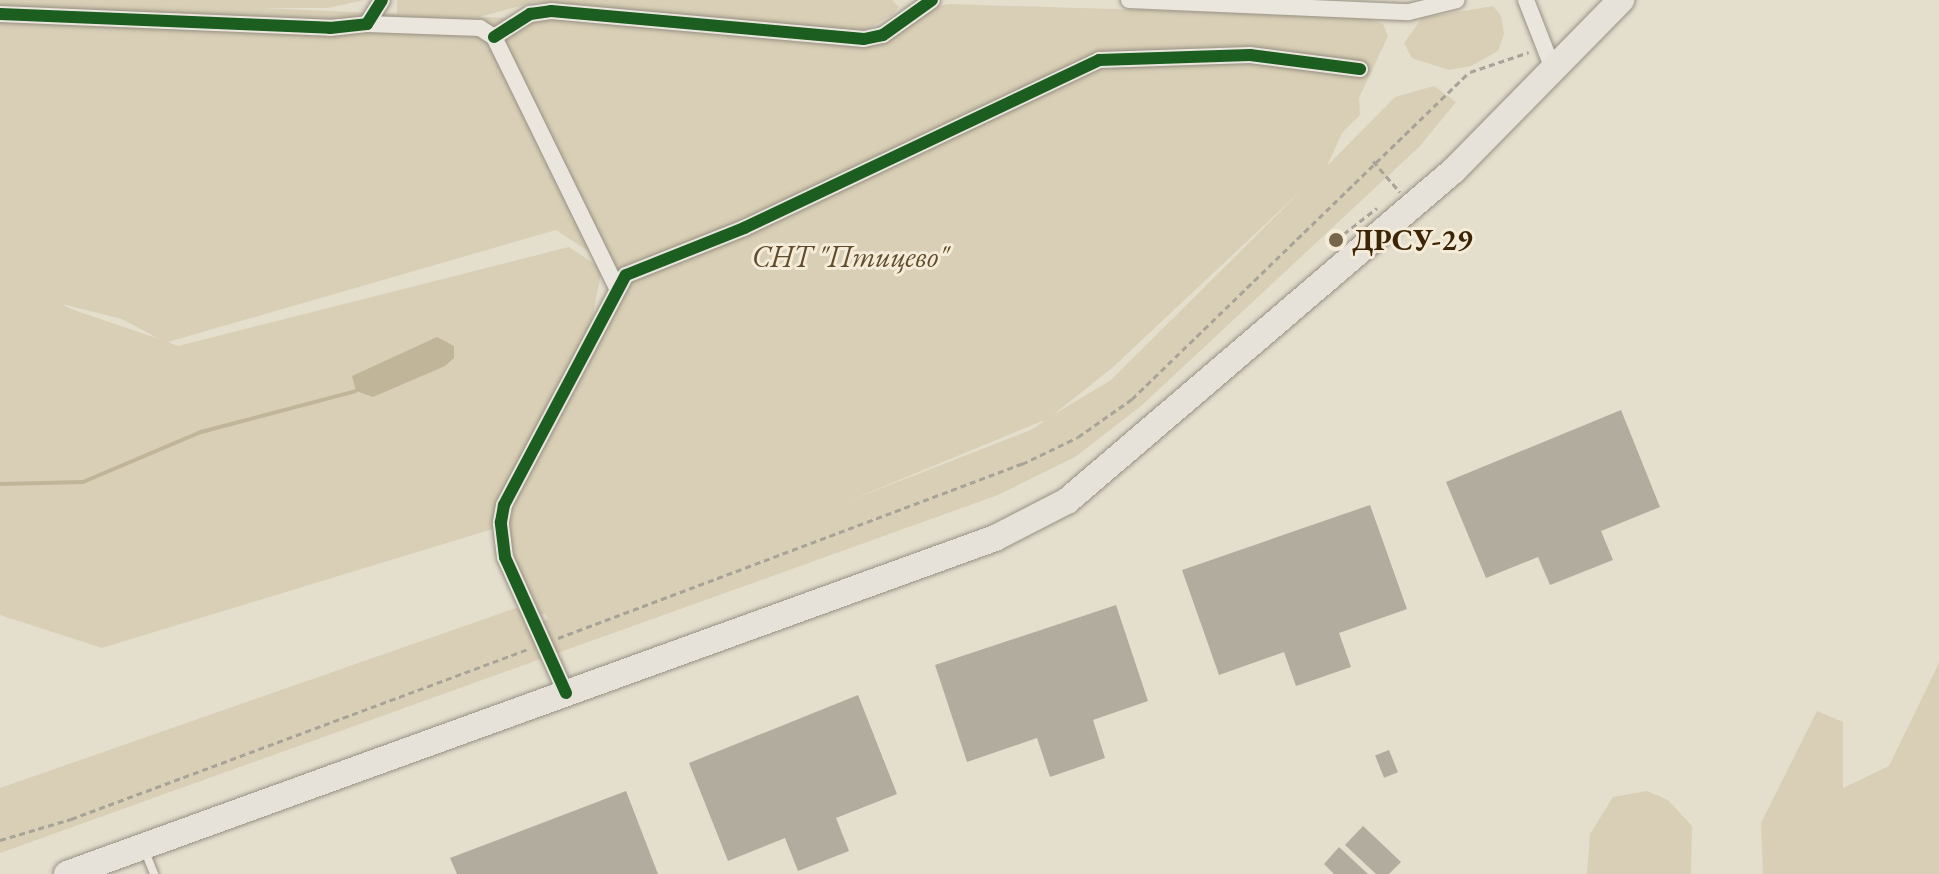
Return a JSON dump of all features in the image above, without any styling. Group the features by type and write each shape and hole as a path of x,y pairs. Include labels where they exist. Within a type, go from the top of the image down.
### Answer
{"main road":[{"path":"67,874 995,538 1067,501 1453,171 1548,58 1621,0"}],"street":[{"path":"367,24 382,0"},
{"path":"494,37 530,14 551,11 864,39 883,35 932,0"},
{"path":"1129,0 1409,12 1457,0"},
{"path":"1526,0 1548,58"},
{"path":"0,14 270,29 367,24 480,28 494,37 616,286"},
{"path":"566,693 505,557 504,505 616,286 626,275 744,228 1099,60 1250,55 1360,69"}],"lane":[{"path":"143,846 154,874"}],"path":[{"path":"0,840 71,819 542,644 1022,464 1078,437 1132,399 1470,72 1548,58"},
{"path":"1395,199 1401,193"},
{"path":"1336,240 1384,205"}],"green space":[{"name":"СНТ \"Птицево\"","path":"0,0 364,0 328,8 263,8 397,14 397,0 892,0 899,7 892,15 862,32 902,34 902,28 930,7 950,4 1365,17 1383,24 1388,36 1359,98 1360,115 1342,133 1327,166 1395,97 1434,86 1456,102 1420,146 1141,406 1075,457 998,495 0,853 0,788 516,608 541,622 548,619 545,613 537,616 496,528 102,648 0,615","holes":["535,2 811,29 479,17","1305,187 1111,380 1053,415 1112,368","556,230 625,275 587,344 602,269 569,247 178,346 168,342","62,304 122,319 159,339","437,337 356,391 353,376","1042,421 1043,422 1031,430 846,502"]},
{"path":"1493,6 1501,16 1504,34 1498,51 1471,66 1449,70 1412,58 1404,43 1422,18"},
{"path":"1939,663 1939,874 1763,874 1761,823 1817,711 1843,722 1843,788 1889,766"},
{"path":"1647,791 1668,800 1692,826 1691,874 1587,874 1590,834 1613,797"}],"shaded area":[{"path":"437,337 454,346 454,358 445,366 373,397 356,391 352,376"}],"building":[{"path":"1621,410 1660,507 1601,531 1613,560 1550,585 1538,557 1486,578 1446,482"},
{"path":"1370,505 1407,609 1339,633 1351,667 1296,686 1284,652 1219,675 1182,570"},
{"path":"1116,605 1148,701 1093,720 1105,758 1050,777 1037,738 967,762 935,665"},
{"path":"858,695 897,794 836,818 849,851 798,871 785,838 728,861 689,763"},
{"path":"1389,750 1398,772 1384,778 1375,756"},
{"path":"626,791 658,874 457,874 450,858"},
{"path":"1363,826 1401,862 1389,874 1376,874 1345,845"},
{"path":"1339,847 1368,874 1334,874 1324,864"}],"waterway":[{"path":"0,484 83,482 201,432 356,391"}],"cycle path":[{"path":"0,14 330,28 367,24 382,0"},
{"path":"494,37 530,14 551,11 864,39 883,35 932,0"},
{"path":"566,693 505,557 501,522 504,505 626,275 744,228 1099,60 1250,55 1360,69"}],"place":[{"name":"ДРСУ-29","path":"1336,240"}]}
